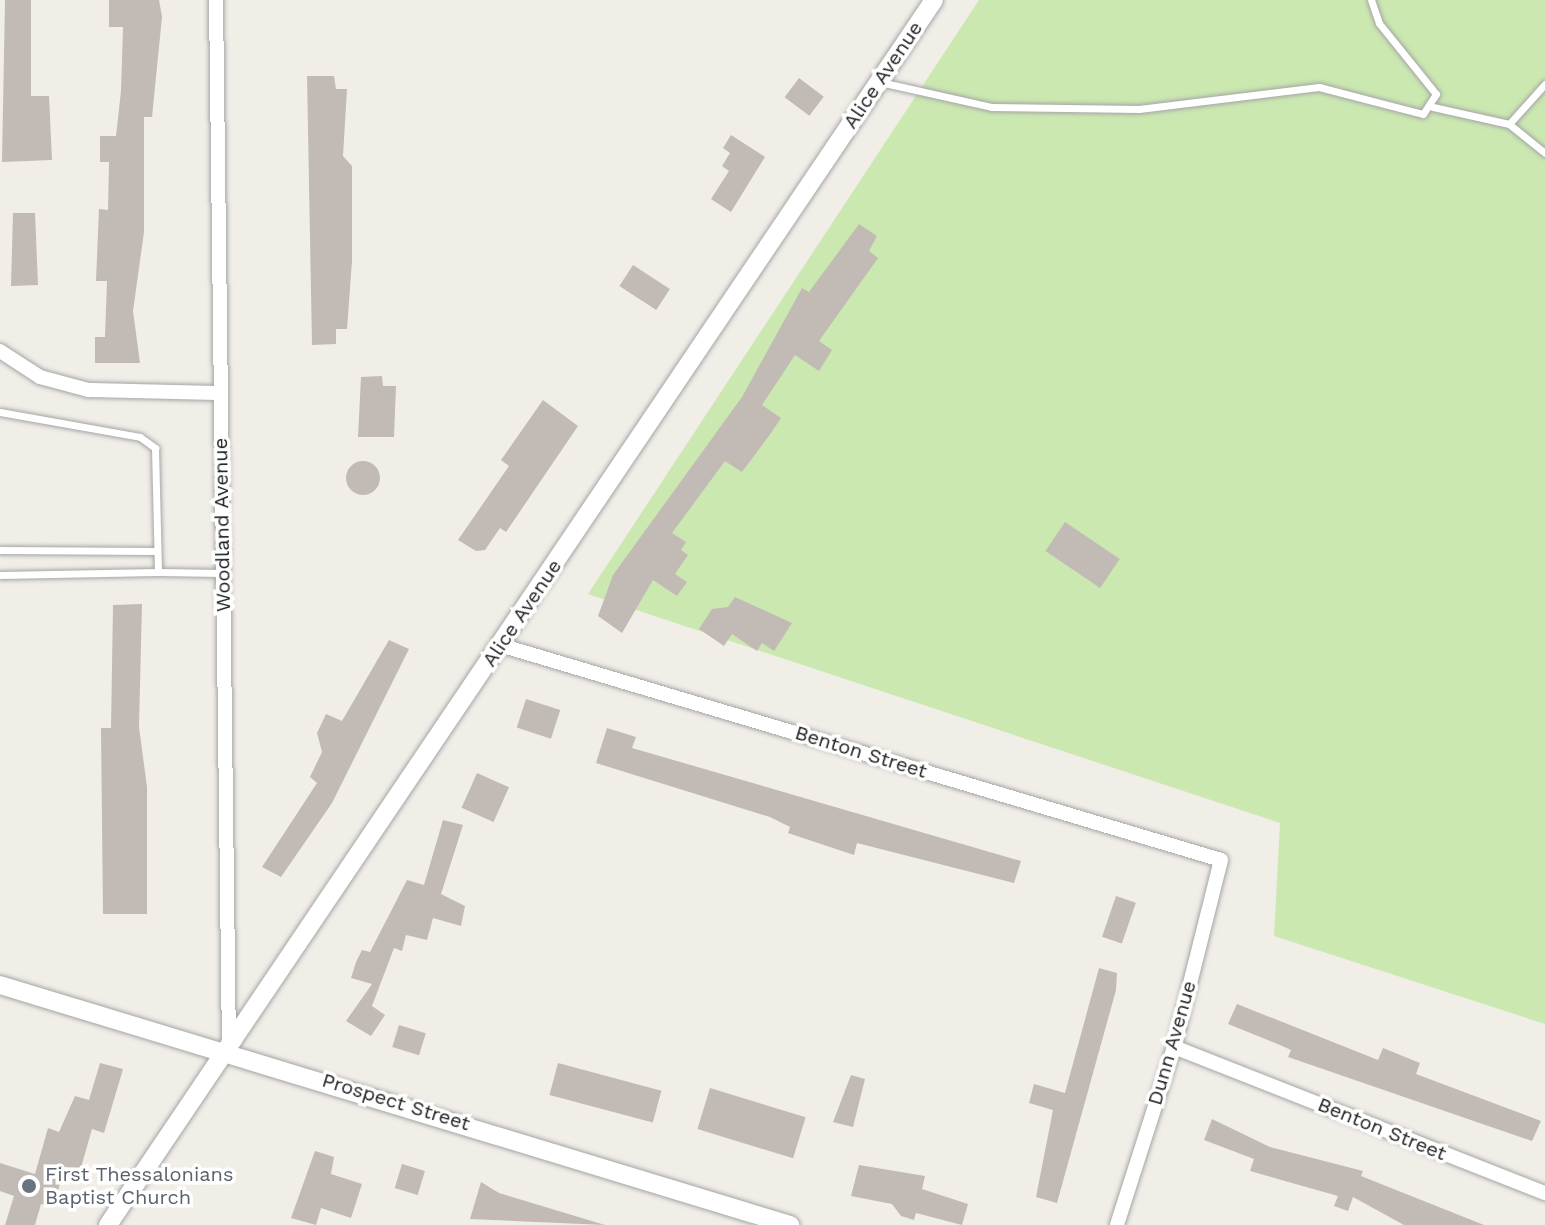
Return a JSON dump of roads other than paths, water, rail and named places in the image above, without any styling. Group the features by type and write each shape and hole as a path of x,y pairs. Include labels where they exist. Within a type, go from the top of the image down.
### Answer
{"street":[{"name":"Woodland Avenue","path":"216,0 229,1049"},
{"name":"Alice Avenue","path":"108,1225 934,0"},
{"path":"0,351 40,377 88,390 220,393"},
{"name":"Benton Street","path":"500,645 1221,860"},
{"name":"Dunn Avenue","path":"1117,1225 1174,1047 1221,860"},
{"name":"Prospect Street","path":"0,985 229,1049 790,1225"},
{"name":"Benton Street","path":"1174,1047 1545,1193"}],"lane":[{"path":"1371,0 1379,23 1436,94 1433,107"},
{"path":"878,82 992,107 1139,109 1319,87 1414,112 1433,107 1509,124 1545,153"},
{"path":"1509,124 1545,84"},
{"path":"0,412 140,437 155,448 158,572"},
{"path":"0,550 156,551"},
{"path":"0,575 222,573"}],"place":[{"name":"First Thessalonians Baptist Church","path":"29,1186"}]}
